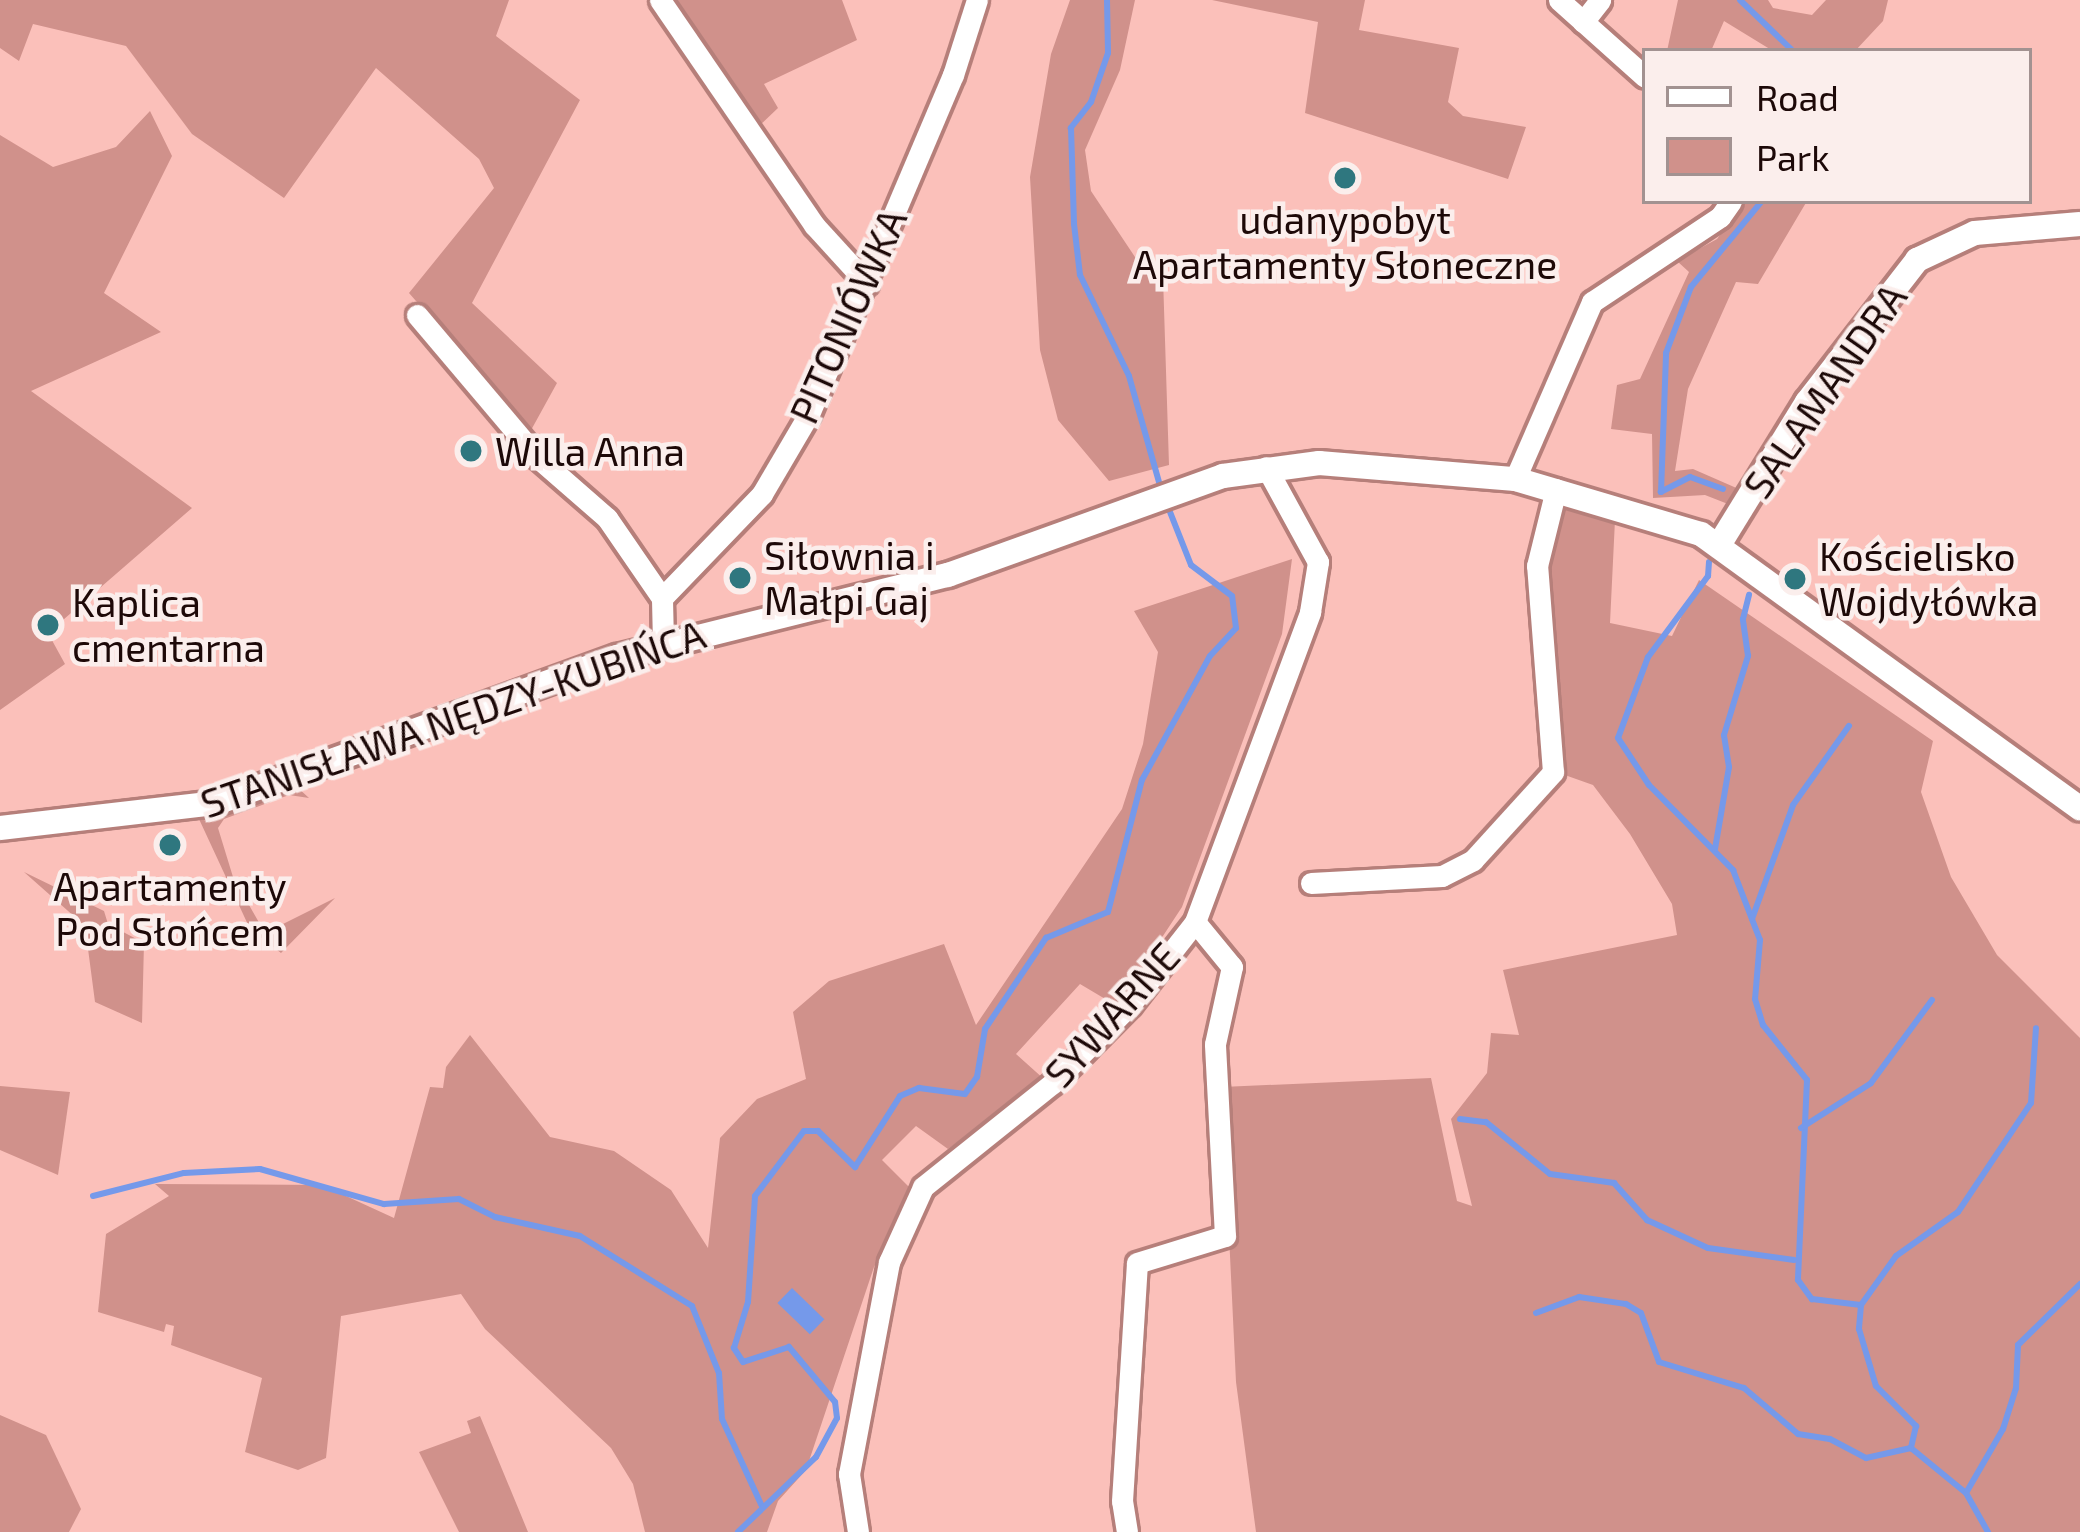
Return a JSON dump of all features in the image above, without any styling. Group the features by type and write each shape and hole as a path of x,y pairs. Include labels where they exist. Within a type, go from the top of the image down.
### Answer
{"street":[{"path":"660,0 814,225 867,283"},
{"name":"PITONIÓWKA","path":"662,598 762,494 867,283 977,0"},
{"path":"1559,0 1642,74"},
{"path":"1583,22 1600,0"},
{"path":"1514,479 1592,302 1720,217 1730,204"},
{"name":"SALAMANDRA","path":"1720,545 1807,402 1917,260 1976,233 2080,224"},
{"path":"416,315 537,457 607,518 662,598 663,643"},
{"name":"STANISŁAWA NĘDZY-KUBIŃCA","path":"0,828 216,803 663,643 948,575 1267,467 1371,464 1514,479 1674,523 1720,545 2080,808"},
{"name":"SYWARNE","path":"858,1532 849,1474 889,1262 922,1187 1053,1083 1130,1006 1195,922 1310,612 1318,562 1267,467"},
{"path":"1311,883 1442,876 1473,860 1553,772 1538,566 1556,489"},
{"path":"1126,1532 1122,1502 1137,1263 1225,1236 1216,1045 1232,967 1195,922"}],"green space":[{"path":"0,0 509,0 496,36 580,100 472,303 557,383 530,432 409,293 494,188 479,159 376,68 284,198 192,134 126,46 33,24 19,61 0,48"},
{"path":"670,0 842,0 857,40 764,84 778,108 757,128"},
{"path":"1070,0 1135,0 1120,70 1085,150 1091,191 1137,260 1163,277 1169,465 1109,481 1058,420 1040,350 1030,177 1051,54"},
{"path":"1212,0 1365,0 1359,30 1459,48 1448,102 1463,116 1526,127 1508,179 1305,113 1318,22"},
{"path":"1678,0 1768,0 1773,8 1812,15 1826,0 1888,0 1883,21 1858,48 1768,48 1724,21 1712,48 1668,48"},
{"path":"150,111 172,156 104,293 161,332 31,391 192,508 48,633 65,664 0,710 0,135 53,167 116,147"},
{"path":"1743,204 1805,204 1758,284 1736,282 1688,389 1675,471 1693,469 1741,490 1733,506 1705,495 1653,498 1652,434 1611,429 1617,385 1640,379 1689,272 1677,261 1717,239"},
{"path":"1562,505 1615,520 1610,623 1672,636 1699,580 1933,741 1921,792 1951,877 1997,955 2080,1038 2080,1532 1256,1532 1236,1382 1222,1087 1431,1078 1457,1201 1472,1206 1451,1119 1487,1073 1491,1033 1519,1035 1503,970 1677,935 1672,904 1630,834 1593,785 1562,774 1546,560"},
{"path":"1292,559 1282,634 1182,907 1117,1006 1080,984 1016,1054 1045,1080 948,1149 916,1126 882,1160 912,1190 874,1267 806,1470 778,1501 767,1532 645,1532 633,1484 611,1448 485,1329 461,1294 341,1316 326,1458 298,1470 245,1452 262,1378 171,1345 174,1326 166,1324 164,1332 98,1312 106,1234 169,1196 155,1184 322,1185 394,1218 430,1087 443,1088 446,1067 470,1035 550,1137 614,1151 671,1190 708,1248 720,1138 757,1099 806,1079 793,1012 829,981 944,944 976,1025 1122,809 1143,744 1158,652 1134,611"},
{"path":"296,786 309,798 289,795 224,819 218,828 233,877 265,933 335,898 281,953 250,929 199,819"},
{"path":"24,872 104,911 108,924 144,943 142,1023 95,1002 85,926"},
{"path":"0,1086 70,1092 58,1175 0,1150"},
{"path":"0,1415 46,1435 81,1509 69,1532 0,1532"},
{"path":"480,1416 528,1532 459,1532 419,1452 471,1433 467,1421"}],"water":[{"path":"792,1288 824,1319 810,1334 777,1303"}],"waterway":[{"path":"1107,0 1108,53 1091,102 1071,128 1074,224 1080,275 1129,376 1159,482"},
{"path":"1740,0 1790,48"},
{"path":"1723,489 1690,477 1661,492 1666,353 1691,287 1760,204"},
{"path":"738,1532 816,1457 837,1418 835,1402 789,1347 743,1362 734,1348 748,1302 755,1196 804,1131 818,1131 855,1167 900,1096 919,1088 965,1094 977,1077 985,1029 1046,938 1108,912 1142,780 1210,656 1236,628 1232,596 1191,565 1168,507"},
{"path":"1709,562 1708,576 1648,657 1618,738 1649,785 1733,870 1760,940 1755,999 1763,1025 1807,1080 1798,1280 1812,1299 1861,1305 1859,1329 1876,1386 1916,1426 1911,1448 1966,1493 1988,1532"},
{"path":"1715,849 1729,767 1724,735 1748,656 1743,619 1749,595"},
{"path":"1752,919 1793,805 1849,726"},
{"path":"1801,1128 1871,1083 1932,1000"},
{"path":"1861,1305 1896,1256 1958,1212 2031,1103 2036,1028"},
{"path":"1460,1119 1486,1122 1550,1174 1614,1183 1647,1220 1708,1248 1794,1260"},
{"path":"93,1196 184,1173 260,1169 384,1204 459,1199 495,1217 580,1236 692,1306 719,1373 722,1419 761,1504"},
{"path":"1966,1493 2003,1429 2016,1388 2018,1345 2080,1284"},
{"path":"1536,1313 1579,1297 1626,1304 1641,1313 1659,1362 1744,1388 1798,1434 1830,1439 1866,1458 1911,1448"}],"place":[{"name":"udanypobyt Apartamenty Słoneczne","path":"1345,178"},
{"name":"Willa Anna","path":"471,451"},
{"name":"Siłownia i Małpi Gaj","path":"740,578"},
{"name":"Kościelisko Wojdyłówka","path":"1795,579"},
{"name":"Kaplica cmentarna","path":"48,625"},
{"name":"Apartamenty Pod Słońcem","path":"170,845"}]}
